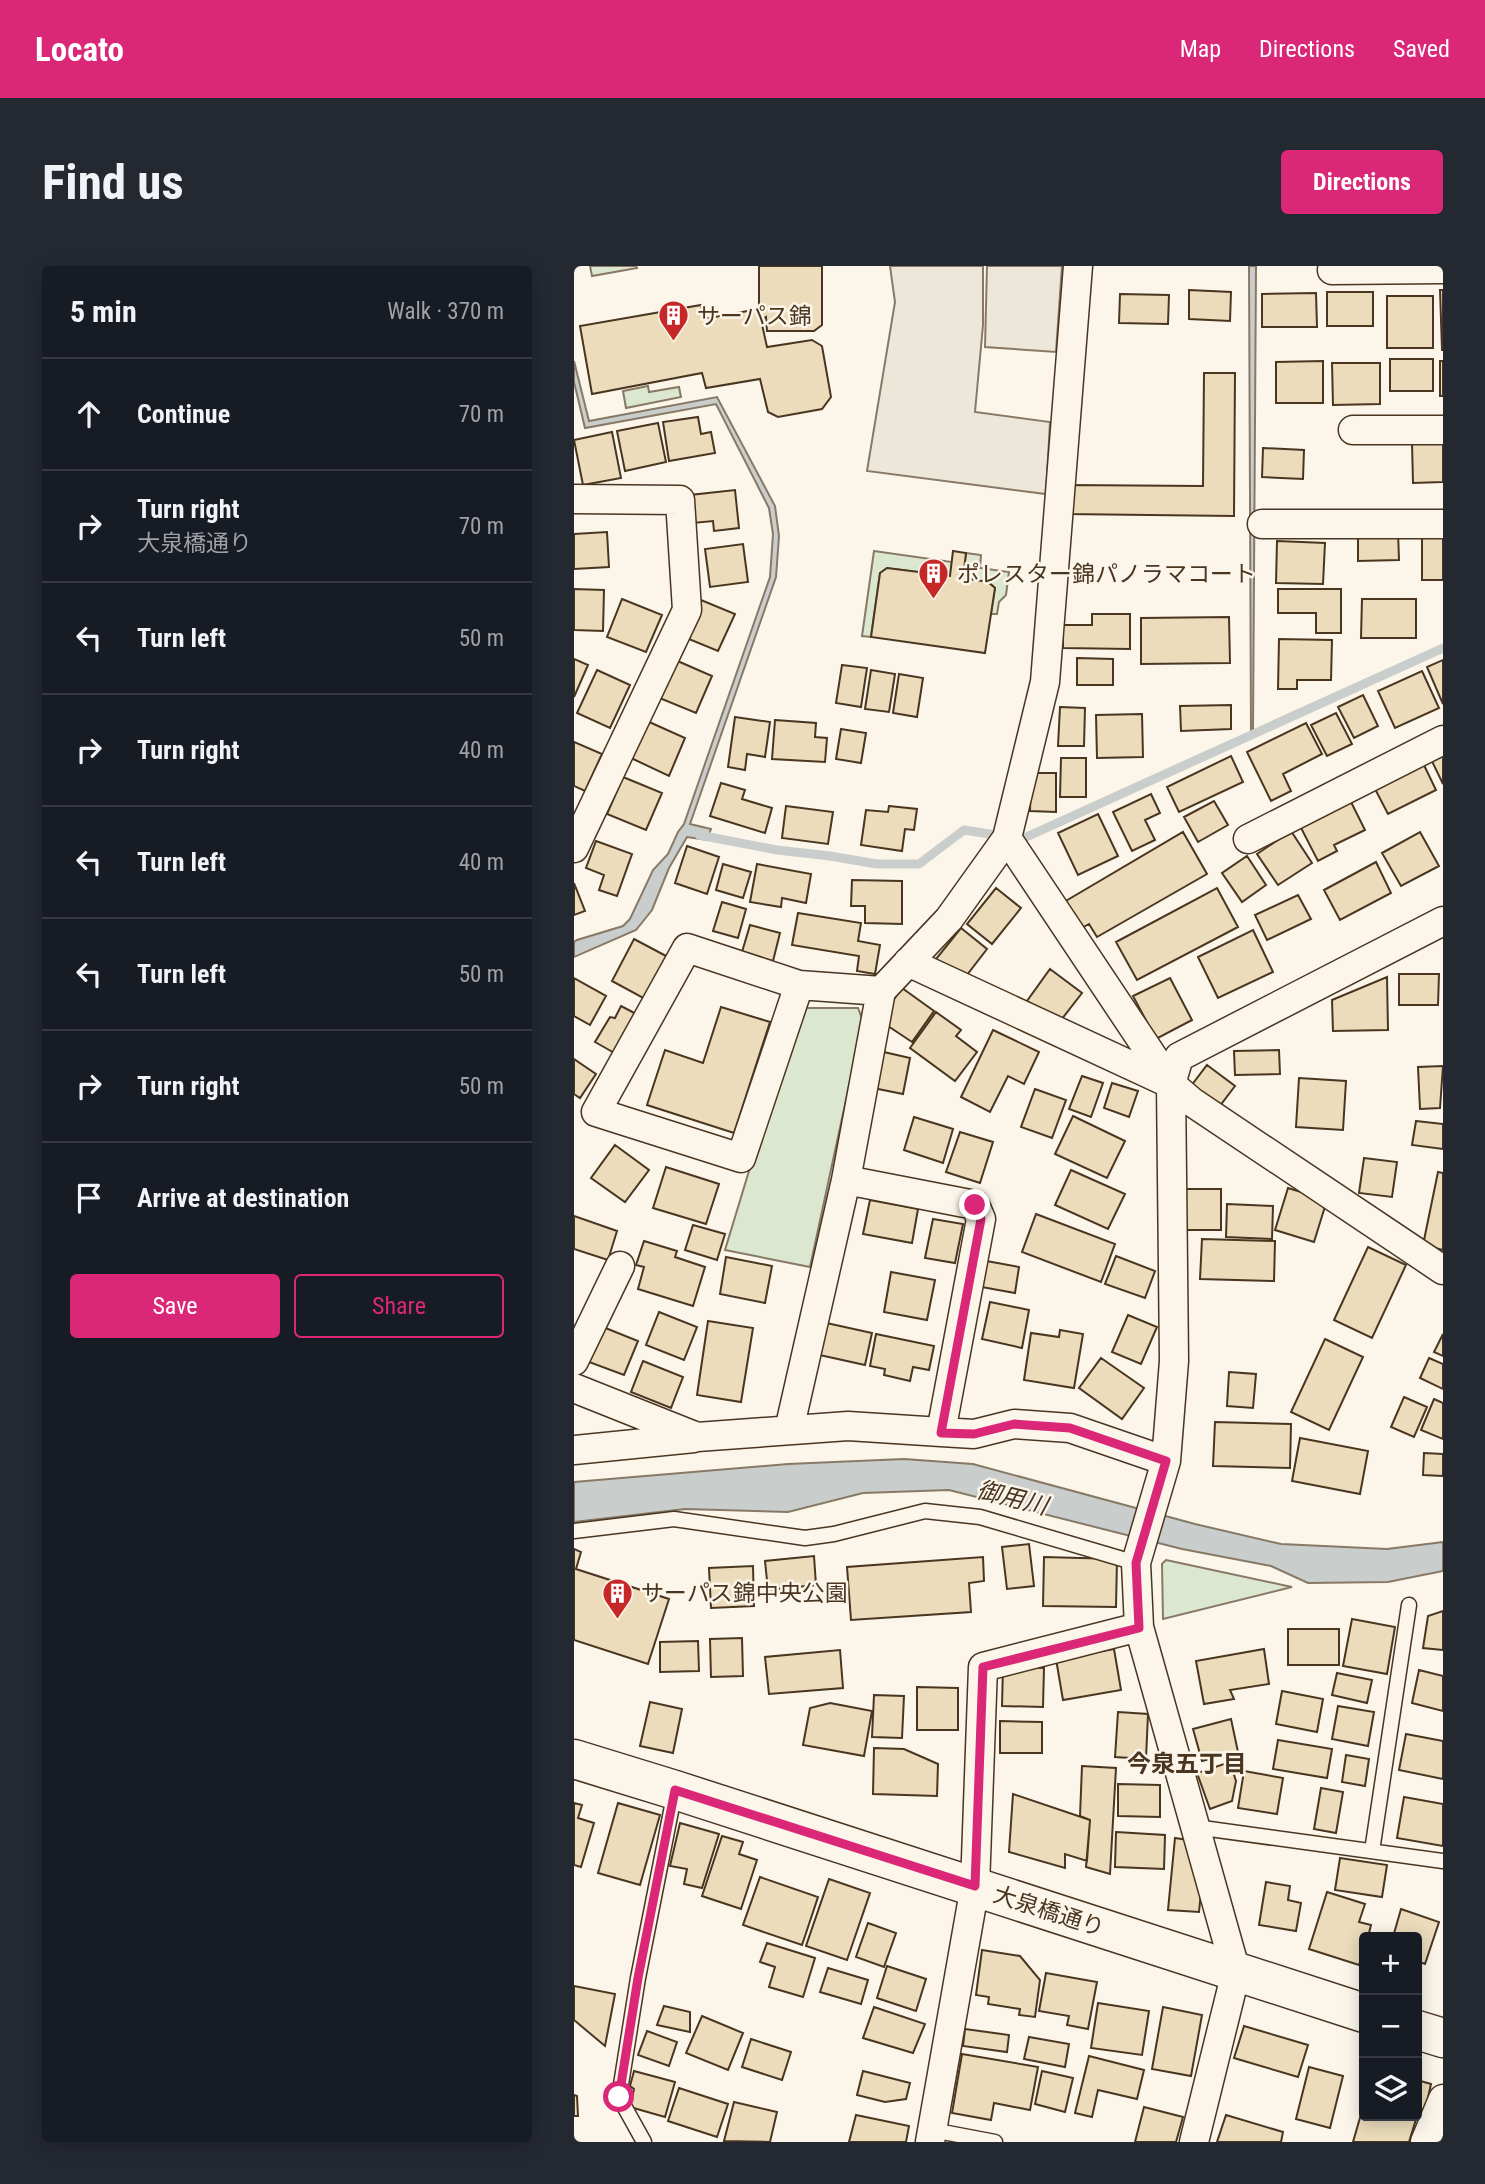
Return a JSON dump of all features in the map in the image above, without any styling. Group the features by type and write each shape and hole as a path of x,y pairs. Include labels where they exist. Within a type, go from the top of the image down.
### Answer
{"street":[{"path":"789,1430 846,1180 881,991 949,919 1007,838 1045,682 1078,266"},
{"path":"1332,270 1443,269"},
{"path":"1353,430 1443,430"},
{"path":"574,499 680,500 687,610 574,848"},
{"path":"1262,524 1443,524"},
{"path":"1248,839 1443,740"},
{"path":"1007,838 1171,1084"},
{"path":"1194,2142 1236,1972 1139,1628 1136,1563 1166,1461 1174,1361 1171,1084 1179,1057 1443,921"},
{"path":"799,985 741,1158 596,1112 687,948 799,985 881,991"},
{"path":"908,961 1171,1084 1192,1102 1443,1270"},
{"path":"846,1180 975,1205 981,1219 941,1433"},
{"path":"574,1361 620,1266"},
{"path":"574,1388 697,1437"},
{"path":"574,1450 697,1437 848,1426 974,1434 1014,1424 1070,1428 1166,1461"},
{"path":"931,2136 975,1886 983,1667 1139,1628"},
{"name":"大泉橋通り","path":"574,1759 1359,2011"},
{"path":"1422,2032 1443,2038"},
{"path":"1425,2142 1443,2099"}],"lane":[{"path":"574,1531 674,1519 805,1538 834,1534 925,1511 980,1517 1136,1563"},
{"path":"1372,1851 1409,1605"},
{"path":"645,2142 619,2097 638,1978 675,1790"},
{"path":"1195,1826 1443,1861"},
{"path":"931,2136 995,2142"}],"green space":[{"path":"590,266 636,266 637,268 592,276"},
{"path":"648,386 649,392 679,387 681,397 626,408 623,391"},
{"path":"874,551 952,562 950,576 887,568 880,573 871,637 862,636"},
{"path":"966,553 981,555 980,568 1009,572 1006,595 999,602 997,614 991,614 995,588 988,582 963,578"},
{"path":"807,1008 858,1008 863,1021 810,1267 725,1250 796,1016"},
{"path":"1166,1560 1292,1587 1163,1619 1162,1564"}],"shaded area":[{"path":"890,266 983,266 983,325 975,412 1050,422 1046,494 867,471 895,302"},
{"path":"987,266 1062,266 1056,352 985,347"}],"water":[{"path":"1249,266 1256,266 1251,732"},
{"path":"574,361 589,421 717,397 775,506 779,536 776,577 690,824 711,829 707,840 687,837 669,868 652,910 636,930 574,957 574,942 623,926 630,919 653,870 668,854 684,824 770,577 773,534 769,508 716,404 585,428 574,382"},
{"name":"御用川","path":"904,1459 973,1464 1195,1524 1281,1544 1387,1549 1443,1542 1443,1571 1388,1582 1308,1583 1271,1566 1182,1549 949,1490 863,1493 788,1512 685,1509 574,1522 574,1482 788,1464"}],"building":[{"name":"サーパス錦","path":"759,266 822,266 822,325 814,331 767,331 766,317 761,320 767,347 812,340 822,346 831,397 822,409 778,417 768,412 760,379 706,388 702,373 592,394 580,326 701,305 703,319 759,309"},
{"path":"1189,290 1231,292 1230,321 1189,319"},
{"path":"1440,290 1443,290 1443,350 1442,350"},
{"path":"1327,292 1373,292 1373,326 1327,326"},
{"path":"1316,293 1317,327 1262,327 1262,294"},
{"path":"1120,294 1169,295 1168,324 1119,323"},
{"path":"1387,296 1433,296 1433,348 1387,348"},
{"path":"1390,359 1433,359 1433,391 1390,391"},
{"path":"1323,361 1323,403 1276,403 1276,362"},
{"path":"1440,361 1443,361 1443,396 1440,396"},
{"path":"1332,363 1380,363 1380,404 1333,405"},
{"path":"1204,373 1235,373 1234,516 1065,514 1066,485 1203,486"},
{"path":"698,417 701,434 711,432 715,453 669,461 663,422"},
{"path":"658,423 666,462 625,471 617,431"},
{"path":"612,432 621,478 583,485 574,440"},
{"path":"1412,443 1443,443 1443,482 1413,483"},
{"path":"1263,448 1304,450 1303,479 1262,477"},
{"path":"735,490 739,528 714,531 713,521 693,523 690,495"},
{"path":"607,532 609,567 574,569 574,534"},
{"path":"1398,532 1399,560 1358,561 1358,533"},
{"path":"1422,538 1443,538 1443,580 1422,580"},
{"path":"1277,541 1325,543 1323,584 1276,583"},
{"path":"743,544 748,582 710,587 705,549"},
{"name":"ポレスター錦パノラマコート","path":"953,551 966,553 963,578 988,582 995,588 985,653 871,637 880,573 887,568 950,576"},
{"path":"574,589 604,590 603,631 574,630"},
{"path":"1278,589 1341,589 1341,633 1316,633 1316,613 1278,613"},
{"path":"696,598 735,614 718,651 679,635"},
{"path":"622,599 662,615 646,652 607,637"},
{"path":"1362,599 1416,599 1416,638 1361,638"},
{"path":"1092,614 1130,614 1130,649 1063,648 1063,625 1092,625"},
{"path":"1229,617 1230,663 1141,664 1141,618"},
{"path":"1279,639 1332,640 1331,680 1297,680 1297,689 1278,689"},
{"path":"1077,658 1113,659 1113,685 1077,685"},
{"path":"574,659 588,665 574,697"},
{"path":"673,659 712,676 696,713 657,697"},
{"path":"1443,660 1443,704 1427,667"},
{"path":"842,665 867,668 861,707 836,703"},
{"path":"597,670 630,685 610,728 577,713"},
{"path":"871,670 895,674 889,712 865,709"},
{"path":"1422,671 1439,708 1395,728 1378,691"},
{"path":"899,674 923,678 917,717 893,713"},
{"path":"1363,695 1378,726 1354,738 1338,707"},
{"path":"1231,705 1231,729 1181,731 1180,706"},
{"path":"1060,707 1085,708 1084,746 1058,746"},
{"path":"1336,713 1352,744 1327,756 1311,725"},
{"path":"1142,714 1143,757 1097,758 1096,715"},
{"path":"735,717 770,722 765,757 747,754 745,770 728,767"},
{"path":"775,720 816,723 815,737 827,738 825,762 772,759"},
{"path":"647,721 685,738 669,776 631,758"},
{"path":"1306,723 1322,754 1283,774 1291,791 1271,801 1247,752"},
{"path":"841,729 866,733 861,763 836,759"},
{"path":"574,742 602,754 585,791 574,786"},
{"path":"1443,748 1443,784 1429,755"},
{"path":"1231,756 1243,782 1179,812 1167,787"},
{"path":"1061,758 1086,758 1086,797 1060,797"},
{"path":"1423,763 1436,790 1388,814 1374,787"},
{"path":"1031,773 1056,773 1056,812 1030,811"},
{"path":"623,777 662,793 646,830 607,814"},
{"path":"721,783 745,790 742,799 772,808 765,833 710,816"},
{"path":"1151,794 1160,813 1145,820 1155,840 1132,851 1113,812"},
{"path":"1350,800 1365,830 1334,845 1337,851 1318,861 1299,824"},
{"path":"1214,801 1228,825 1198,842 1184,817"},
{"path":"786,806 833,812 828,844 782,838"},
{"path":"889,806 917,809 914,830 905,829 902,851 861,845 866,810 888,812"},
{"path":"1098,814 1118,856 1078,875 1058,833"},
{"path":"1291,831 1312,863 1278,885 1257,854"},
{"path":"1183,832 1207,874 1097,937 1089,924 1080,929 1064,902"},
{"path":"1420,832 1439,866 1401,886 1382,853"},
{"path":"596,841 632,854 617,896 599,890 604,875 586,868"},
{"path":"687,846 719,857 707,894 675,883"},
{"path":"1247,856 1266,885 1242,902 1222,873"},
{"path":"1376,862 1391,893 1340,920 1324,890"},
{"path":"723,864 751,872 743,898 716,890"},
{"path":"757,864 811,874 806,903 782,898 781,907 750,902"},
{"path":"852,880 902,881 902,924 865,923 865,906 851,906"},
{"path":"574,883 585,911 574,915"},
{"path":"996,888 1021,908 992,944 967,924"},
{"path":"1217,888 1238,927 1137,980 1116,942"},
{"path":"1298,895 1311,919 1267,940 1255,915"},
{"path":"722,902 746,909 738,938 713,931"},
{"path":"798,913 861,923 858,941 880,945 875,974 857,971 859,956 792,945"},
{"path":"750,925 780,933 773,961 742,952"},
{"path":"961,928 987,949 963,980 936,959"},
{"path":"1253,930 1273,972 1218,998 1198,957"},
{"path":"634,939 668,957 645,999 612,981"},
{"path":"1050,969 1082,993 1058,1024 1027,1001"},
{"path":"1399,974 1439,974 1438,1005 1399,1005"},
{"path":"1387,977 1388,1030 1333,1031 1332,1000"},
{"path":"574,978 606,996 590,1025 574,1016"},
{"path":"1170,978 1192,1020 1156,1039 1133,996"},
{"path":"902,988 934,1011 912,1042 879,1020"},
{"path":"621,1006 640,1016 618,1055 595,1042 610,1017 615,1018"},
{"path":"721,1007 770,1022 734,1133 647,1105 665,1050 703,1063"},
{"path":"936,1012 961,1030 956,1036 977,1052 955,1081 910,1048"},
{"path":"993,1030 1039,1052 1024,1084 1008,1076 990,1112 961,1097"},
{"path":"875,1050 910,1058 903,1094 868,1087"},
{"path":"1279,1050 1280,1074 1235,1075 1234,1051"},
{"path":"574,1059 596,1074 580,1098 574,1094"},
{"path":"1207,1065 1235,1086 1219,1107 1191,1086"},
{"path":"1443,1066 1440,1108 1420,1109 1418,1067"},
{"path":"1082,1076 1103,1083 1091,1117 1069,1109"},
{"path":"1299,1078 1346,1081 1343,1130 1296,1127"},
{"path":"1112,1083 1138,1091 1129,1117 1104,1108"},
{"path":"1035,1089 1066,1100 1052,1138 1021,1127"},
{"path":"1073,1116 1125,1141 1107,1178 1055,1154"},
{"path":"914,1117 953,1129 943,1163 904,1150"},
{"path":"1416,1121 1443,1124 1443,1149 1412,1145"},
{"path":"960,1132 993,1142 980,1183 946,1172"},
{"path":"615,1145 649,1170 625,1202 591,1178"},
{"path":"1364,1158 1397,1162 1392,1197 1359,1193"},
{"path":"666,1167 719,1184 706,1224 653,1208"},
{"path":"1071,1170 1125,1194 1108,1229 1055,1205"},
{"path":"1438,1172 1443,1173 1443,1250 1423,1245"},
{"path":"1288,1188 1327,1200 1314,1242 1275,1230"},
{"path":"1186,1189 1221,1189 1221,1230 1186,1230"},
{"path":"870,1200 918,1209 912,1243 863,1234"},
{"path":"1227,1204 1273,1206 1272,1239 1226,1237"},
{"path":"1036,1214 1115,1244 1101,1282 1022,1252"},
{"path":"574,1216 617,1231 608,1260 574,1249"},
{"path":"933,1219 963,1224 955,1263 925,1258"},
{"path":"693,1225 725,1234 717,1260 685,1250"},
{"path":"1202,1239 1275,1241 1274,1281 1200,1279"},
{"path":"644,1241 677,1251 675,1257 705,1267 693,1306 638,1289 644,1267 636,1265"},
{"path":"1368,1247 1406,1265 1372,1338 1334,1320"},
{"path":"1116,1256 1155,1271 1145,1298 1105,1284"},
{"path":"726,1257 772,1266 765,1303 720,1294"},
{"path":"981,1260 1019,1267 1015,1293 976,1286"},
{"path":"891,1272 935,1280 927,1320 884,1312"},
{"path":"990,1302 1029,1310 1022,1348 982,1339"},
{"path":"659,1312 697,1327 684,1360 646,1345"},
{"path":"1128,1315 1157,1327 1141,1364 1112,1352"},
{"path":"708,1321 753,1328 741,1402 697,1395"},
{"path":"822,1322 872,1333 865,1365 815,1354"},
{"path":"603,1327 638,1341 624,1375 589,1362"},
{"path":"1060,1330 1083,1334 1074,1388 1024,1380 1031,1333 1059,1337"},
{"path":"876,1334 934,1346 929,1370 913,1367 910,1381 884,1375 885,1369 870,1366"},
{"path":"1443,1334 1443,1356 1434,1352"},
{"path":"1325,1339 1363,1357 1329,1430 1291,1412"},
{"path":"1101,1358 1144,1388 1122,1419 1079,1388"},
{"path":"1429,1358 1443,1364 1443,1389 1420,1378"},
{"path":"643,1361 683,1377 671,1408 631,1392"},
{"path":"1229,1372 1256,1374 1253,1408 1227,1406"},
{"path":"1404,1397 1427,1407 1414,1437 1391,1427"},
{"path":"1434,1399 1443,1403 1443,1439 1421,1430"},
{"path":"1215,1422 1291,1424 1290,1468 1213,1466"},
{"path":"1300,1438 1368,1451 1360,1494 1292,1481"},
{"path":"1424,1453 1443,1454 1443,1476 1423,1475"},
{"path":"1029,1544 1034,1586 1007,1589 1002,1547"},
{"name":"サーパス錦中央公園","path":"574,1549 581,1552 576,1569 669,1599 648,1664 574,1640"},
{"path":"814,1556 816,1585 768,1590 765,1561"},
{"path":"983,1557 984,1581 969,1583 971,1612 851,1620 847,1567"},
{"path":"1044,1557 1117,1559 1116,1607 1043,1606"},
{"path":"753,1566 754,1606 711,1608 709,1568"},
{"path":"1443,1611 1443,1650 1423,1648 1428,1616"},
{"path":"1352,1619 1395,1627 1387,1674 1343,1666"},
{"path":"1288,1629 1339,1629 1339,1665 1288,1665"},
{"path":"742,1638 743,1676 711,1677 710,1639"},
{"path":"698,1641 699,1671 660,1672 660,1642"},
{"path":"1114,1649 1121,1690 1063,1700 1056,1659"},
{"path":"1264,1649 1269,1684 1230,1690 1234,1699 1204,1704 1196,1661"},
{"path":"840,1650 843,1688 769,1694 765,1657"},
{"path":"1003,1666 1044,1668 1043,1707 1002,1706"},
{"path":"1419,1670 1443,1676 1443,1711 1412,1703"},
{"path":"1337,1673 1372,1680 1367,1703 1332,1695"},
{"path":"917,1687 958,1688 958,1730 917,1730"},
{"path":"1282,1691 1323,1699 1317,1732 1276,1724"},
{"path":"874,1695 904,1696 902,1738 872,1737"},
{"path":"650,1702 682,1709 673,1753 640,1746"},
{"path":"830,1703 872,1711 864,1756 803,1745 810,1708"},
{"path":"1338,1706 1374,1712 1368,1746 1332,1739"},
{"path":"1118,1712 1148,1714 1146,1759 1115,1757"},
{"path":"1231,1719 1238,1752 1202,1761 1193,1729"},
{"path":"1000,1721 1042,1722 1042,1753 1000,1753"},
{"path":"1406,1734 1443,1741 1443,1779 1399,1770"},
{"path":"1278,1740 1332,1749 1327,1778 1273,1769"},
{"path":"874,1748 904,1749 938,1764 937,1796 873,1794"},
{"path":"1346,1755 1369,1759 1365,1786 1342,1782"},
{"path":"1230,1762 1236,1781 1232,1801 1210,1809 1197,1773"},
{"path":"1082,1766 1116,1768 1110,1874 1086,1867 1090,1820 1080,1816"},
{"path":"1244,1771 1283,1778 1277,1814 1238,1808"},
{"path":"1118,1784 1160,1785 1160,1817 1118,1816"},
{"path":"1321,1788 1343,1792 1336,1833 1314,1829"},
{"path":"1013,1794 1090,1820 1087,1861 1065,1854 1065,1868 1009,1852"},
{"path":"1404,1797 1443,1804 1443,1846 1397,1838"},
{"path":"574,1803 582,1805 578,1818 594,1823 581,1867 574,1865"},
{"path":"618,1803 660,1815 640,1885 598,1873"},
{"path":"680,1823 719,1834 702,1888 684,1884 687,1869 670,1866"},
{"path":"1116,1832 1165,1835 1164,1869 1115,1867"},
{"path":"722,1836 743,1842 739,1854 757,1860 741,1909 702,1896"},
{"path":"1175,1838 1188,1840 1202,1882 1199,1912 1168,1910"},
{"path":"1340,1858 1387,1865 1382,1897 1335,1890"},
{"path":"760,1877 818,1897 802,1945 743,1925"},
{"path":"829,1879 870,1893 847,1960 806,1946"},
{"path":"1266,1882 1290,1886 1288,1900 1301,1903 1296,1931 1259,1925"},
{"path":"1327,1892 1365,1904 1359,1922 1371,1925 1369,1932 1359,1932 1359,1965 1309,1949"},
{"path":"1401,1909 1439,1922 1425,1964 1422,1963 1422,1932 1394,1932"},
{"path":"868,1923 896,1933 884,1967 856,1957"},
{"path":"767,1943 815,1958 803,1997 769,1987 775,1967 760,1962"},
{"path":"982,1950 1020,1956 1040,1980 1035,2017 1019,2015 1020,2009 988,2004 989,1997 976,1995"},
{"path":"887,1966 926,1979 916,2011 877,1998"},
{"path":"828,1968 868,1980 861,2004 820,1992"},
{"path":"1046,1973 1097,1982 1088,2029 1067,2025 1069,2016 1039,2011"},
{"path":"574,1986 615,1994 605,2046 574,2020"},
{"path":"1098,2003 1149,2011 1142,2055 1091,2048"},
{"path":"664,2006 690,2012 690,2032 657,2025"},
{"path":"874,2007 925,2024 913,2053 863,2038"},
{"path":"1163,2007 1202,2015 1191,2076 1152,2069"},
{"path":"702,2016 743,2033 728,2070 686,2053"},
{"path":"1244,2026 1308,2045 1298,2077 1234,2058"},
{"path":"965,2029 1009,2035 1007,2052 963,2046"},
{"path":"647,2031 677,2042 669,2066 638,2055"},
{"path":"1029,2037 1069,2044 1065,2067 1024,2059"},
{"path":"751,2039 791,2052 782,2080 742,2067"},
{"path":"962,2054 1038,2067 1030,2110 994,2103 991,2120 952,2113"},
{"path":"1089,2056 1144,2070 1137,2099 1098,2090 1092,2117 1075,2113"},
{"path":"1309,2067 1343,2076 1330,2128 1296,2119"},
{"path":"634,2071 675,2082 665,2117 630,2107 634,2089 630,2086"},
{"path":"863,2071 910,2083 906,2099 885,2102 857,2095"},
{"path":"1042,2071 1073,2078 1065,2112 1035,2104"},
{"path":"1422,2081 1431,2084 1425,2111 1422,2110"},
{"path":"679,2088 728,2104 717,2137 668,2121"},
{"path":"574,2095 577,2096 578,2116 574,2116"},
{"path":"734,2102 777,2112 770,2142 724,2141"},
{"path":"1144,2107 1183,2117 1176,2142 1135,2142"},
{"path":"856,2115 909,2126 906,2142 849,2142"},
{"path":"1226,2115 1283,2132 1281,2142 1217,2142"},
{"path":"1359,2121 1415,2121 1409,2142 1353,2142"}],"waterway":[{"path":"699,835 777,850 877,864 919,864 964,830 1022,839 1443,648"}],"place":[{"name":"サーパス錦","path":"674,343"},
{"name":"ポレスター錦パノラマコート","path":"934,601"},
{"name":"サーパス錦中央公園","path":"618,1620"}],"district":[{"name":"今泉五丁目","path":"1187,1764"}],"route":[{"path":"619,2097 638,1978 675,1790 975,1886 983,1667 1139,1628 1136,1563 1166,1461 1070,1428 1014,1424 974,1434 941,1433 981,1219 975,1205"}]}
